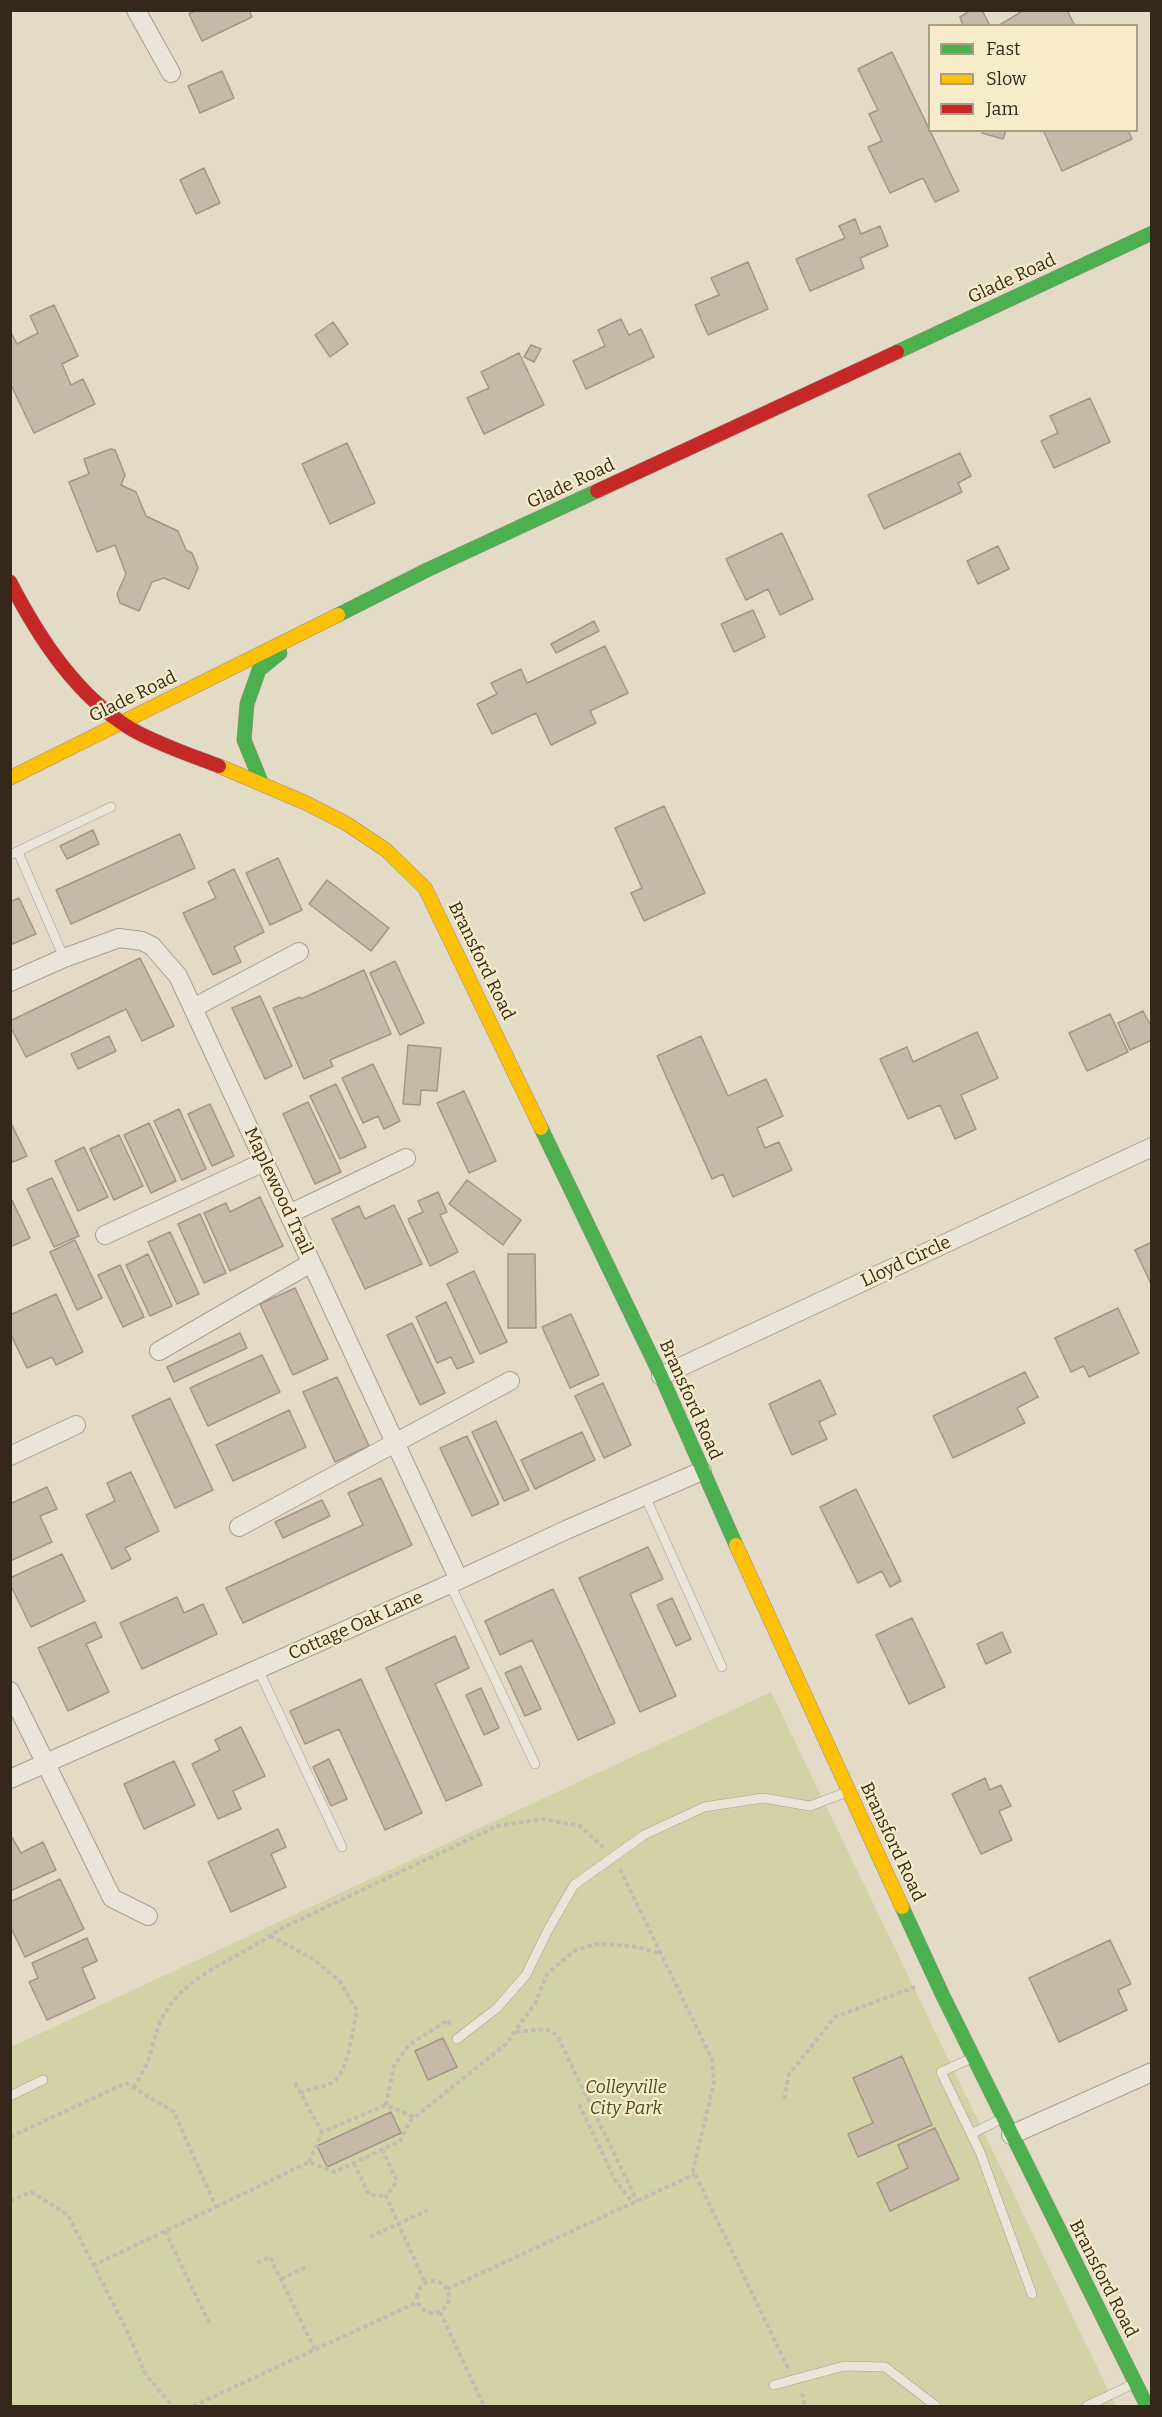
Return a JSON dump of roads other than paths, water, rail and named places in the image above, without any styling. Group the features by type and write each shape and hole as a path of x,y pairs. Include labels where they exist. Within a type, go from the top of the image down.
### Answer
{"street":[{"path":"136,10 171,73"},
{"name":"Glade Road","path":"10,778 428,570 1152,233"},
{"name":"Bransford Road","path":"10,582 26,613 58,660 98,702 121,722 162,743 288,795 361,832 388,851 425,888 661,1376 702,1471 935,1978 1146,2406"},
{"path":"262,784 244,740 247,704 259,670 304,633"},
{"name":"Maplewood Trail","path":"10,982 64,958 119,938 142,941 152,946 178,976 395,1443 454,1582"},
{"path":"193,1008 298,952"},
{"name":"Lloyd Circle","path":"661,1376 1152,1148"},
{"path":"288,1214 406,1158"},
{"path":"105,1235 264,1162"},
{"path":"159,1351 311,1263"},
{"path":"239,1527 510,1381"},
{"path":"10,1456 76,1425"},
{"name":"Cottage Oak Lane","path":"10,1779 702,1471"},
{"path":"10,1691 47,1762 112,1898 148,1916"},
{"path":"1011,2135 1152,2072"}],"lane":[{"path":"64,958 14,854 111,807"},
{"path":"645,1496 722,1667"},
{"path":"454,1582 535,1764"},
{"path":"258,1669 342,1847"},
{"path":"457,2039 497,2008 526,1975 574,1885 644,1834 704,1807 763,1798 810,1806 849,1791"},
{"path":"973,2058 941,2072 980,2152 1032,2294"},
{"path":"10,2096 43,2080"},
{"path":"971,2134 1003,2118"},
{"path":"774,2385 843,2366 885,2367 936,2406"},
{"path":"1087,2406 1135,2383"}],"park label":[{"name":"Colleyville City Park","path":"626,2098"}]}
